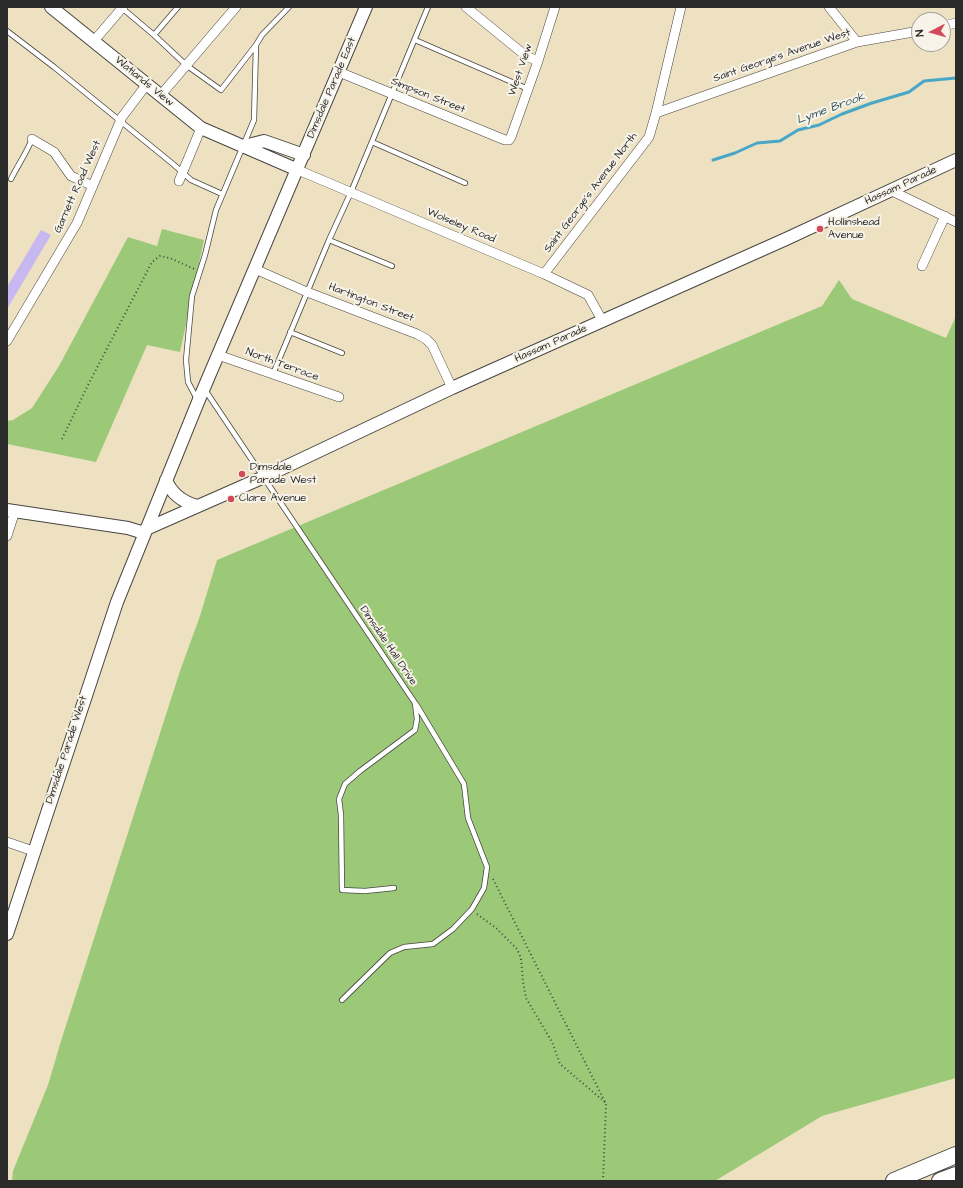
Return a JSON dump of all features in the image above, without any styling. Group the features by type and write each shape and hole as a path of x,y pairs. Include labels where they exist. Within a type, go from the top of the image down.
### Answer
{"highway":[{"path":"894,1181 956,1155"},
{"path":"940,1181 956,1175"}],"main road":[{"name":"Watlands View","path":"50,7 201,128 298,170"},
{"name":"Dimsdale Parade East","path":"298,170 366,7"},
{"path":"244,146 264,141 304,155"},
{"name":"Hassam Parade","path":"145,531 197,506 264,477 452,388 892,191 956,160"},
{"name":"Dimsdale Parade West","path":"7,934 116,602 198,402 298,170"},
{"path":"166,480 176,496 190,504 197,506"},
{"path":"11,511 145,531"}],"street":[{"path":"93,42 122,7"},
{"path":"160,96 236,7"},
{"path":"466,7 526,56 538,60"},
{"name":"West View","path":"508,140 511,137 528,89 554,7"},
{"name":"Saint George's Avenue North","path":"544,274 649,137 681,7"},
{"path":"828,7 857,42"},
{"name":"Saint George's Avenue West","path":"656,113 857,42 911,32"},
{"name":"Simpson Street","path":"338,72 508,140"},
{"name":"Garnett Road West","path":"7,341 71,236 120,122 147,84"},
{"path":"181,177 201,128"},
{"path":"32,139 54,152 71,176 93,186"},
{"name":"Wolseley Road","path":"298,170 544,274 588,295 602,320"},
{"path":"892,191 956,222"},
{"path":"922,266 945,216"},
{"name":"Hartington Street","path":"255,269 307,292 417,334 426,339 432,345 452,388"},
{"name":"North Terrace","path":"218,355 338,397"},
{"path":"7,536 11,511"},
{"path":"7,842 34,851"}],"lane":[{"path":"122,7 186,65 221,90 262,35 289,7"},
{"path":"154,35 178,7"},
{"path":"272,374 351,192 428,7"},
{"path":"7,31 174,164 181,177 222,194"},
{"path":"415,40 528,89"},
{"path":"198,402 188,382 186,360 192,296 201,272 216,210 254,120 256,45"},
{"path":"11,179 32,139"},
{"path":"372,142 465,183"},
{"path":"329,240 392,266"},
{"path":"290,332 342,353"},
{"name":"Dimsdale Hall Drive","path":"204,388 416,703 417,719 414,730 360,770 345,784 339,799 341,815 342,890 366,891 394,888"},
{"path":"342,1000 390,953 404,947 432,944 453,929 472,910 484,888 487,867 468,818 464,784 416,703"}],"path":[{"path":"62,439 88,384 152,262 160,256 170,258 201,272"},
{"path":"487,867 606,1104 603,1181"},
{"path":"477,914 496,928 517,948 521,958 522,982 526,998 552,1042 560,1064 606,1104"}],"green space":[{"path":"162,229 204,240 180,352 147,345 96,462 7,444 7,421 13,420 32,408 59,366 128,237 157,246"},
{"path":"839,280 852,299 946,338 956,316 956,1078 822,1116 715,1181 12,1181 13,1171 48,1085 180,671 200,616 217,560 822,306"}],"building":[{"path":"41,230 51,235 7,309 7,287"}],"waterway":[{"name":"Lyme Brook","path":"713,160 735,153 757,143 780,141 798,130 819,125 842,114 909,92 924,81 956,78"}],"place":[{"name":"Hollinshead Avenue","path":"820,229"},
{"name":"Dimsdale Parade West","path":"242,474"},
{"name":"Clare Avenue","path":"231,499"}]}
